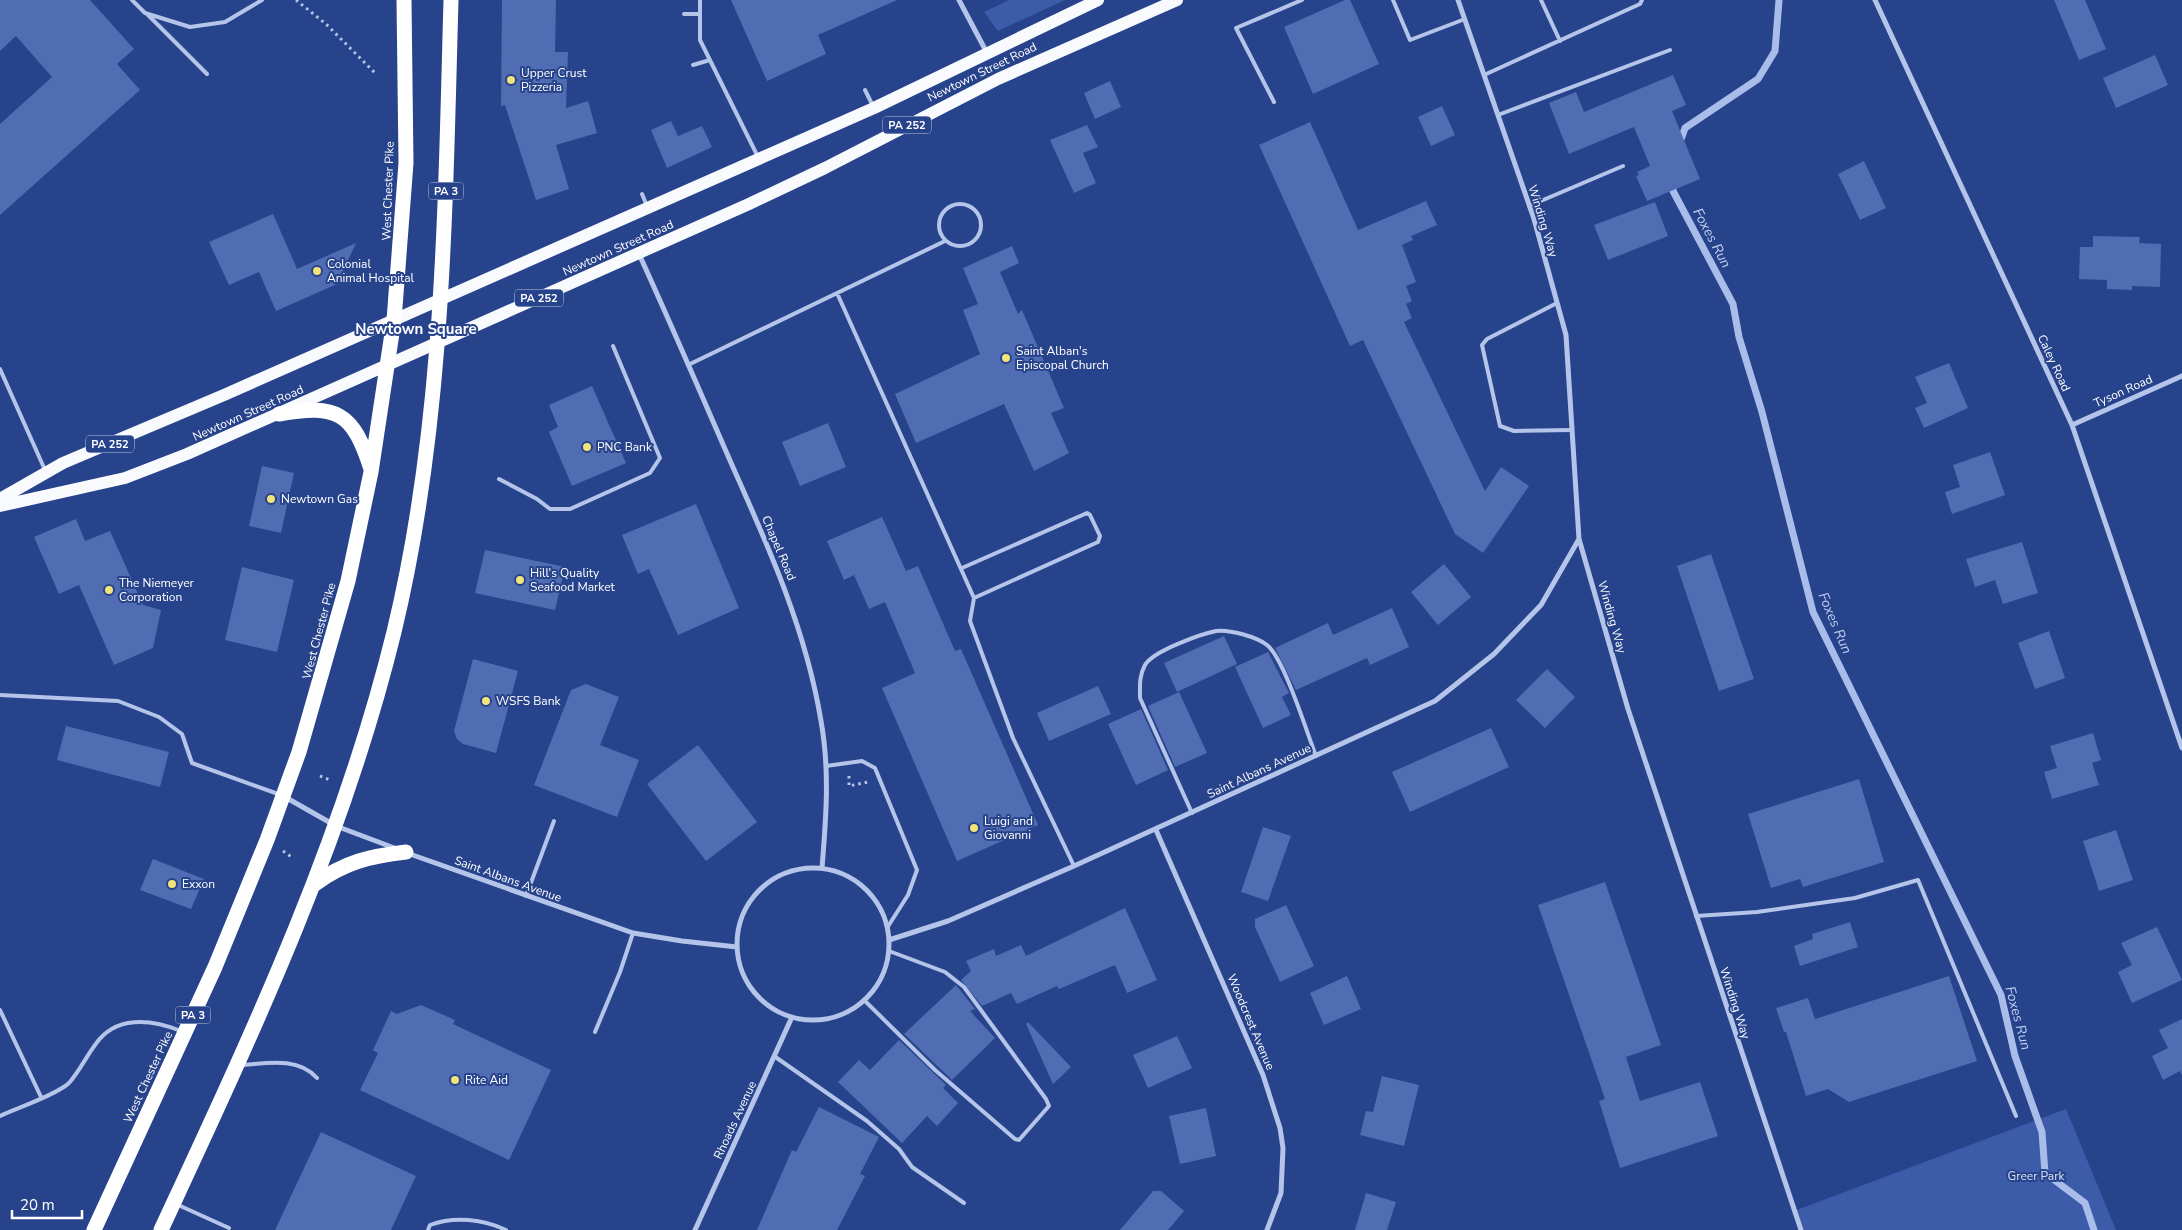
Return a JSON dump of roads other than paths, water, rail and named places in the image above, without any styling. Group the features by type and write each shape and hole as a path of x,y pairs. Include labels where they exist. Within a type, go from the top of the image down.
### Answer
{"highway":[{"name":"West Chester Pike","path":"94,1230 186,1032 241,904 284,796 334,634 371,472 394,320 406,163 404,0"},
{"name":"PA 3","path":"161,1230 237,1065 315,884 372,714 403,588 424,470 442,299 451,0"},
{"path":"279,414 309,409 322,409 342,417 352,426 360,439 371,472"},
{"path":"315,884 344,865 364,858 406,852"}],"main road":[{"name":"Newtown Street Road","path":"0,499 63,464 874,108 1098,0"},
{"name":"Newtown Street Road","path":"0,506 125,478 187,454 388,366 826,168 998,78 1177,0"}],"street":[{"name":"Winding Way","path":"1458,0 1529,206 1566,335 1579,539 1628,709 1801,1230"},
{"name":"Caley Road","path":"1875,0 2072,425 2182,748"},
{"path":"961,1 988,54"},
{"name":"Chapel Road","path":"639,253 770,551 800,630 822,722 828,800 822,868"},
{"name":"Tyson Road","path":"2072,425 2182,376"},
{"name":"Saint Albans Avenue","path":"889,940 948,920 1074,866 1435,701 1494,654 1541,605 1579,539"},
{"name":"Saint Albans Avenue","path":"284,796 336,826 526,896 633,932 682,941 737,946"},
{"name":"Woodcrest Avenue","path":"1156,830 1263,1074 1280,1128 1283,1148 1280,1193 1267,1230"},
{"path":"822,868 842,873 866,888 880,908 887,928 889,951 878,983 864,1000 841,1015 829,1018 812,1020 792,1017 764,1003 751,988 738,958 739,928 746,909 763,887 786,873 801,869 822,868"},
{"name":"Rhoads Avenue","path":"695,1230 792,1017"}],"lane":[{"path":"132,0 207,74"},
{"path":"145,13 190,27 225,22 262,0"},
{"path":"700,0 700,40 759,158"},
{"path":"1274,102 1236,28 1302,0"},
{"path":"1394,0 1410,40 1465,19"},
{"path":"1541,0 1560,41"},
{"path":"1484,75 1640,4 1642,0"},
{"path":"684,14 700,14"},
{"path":"1498,115 1670,50"},
{"path":"693,65 710,60"},
{"path":"865,90 874,108"},
{"path":"1529,206 1622,166"},
{"path":"642,194 648,208"},
{"path":"960,204 969,205 976,210 982,226 976,241 960,247 952,246 945,241 938,225 945,210 952,205 960,204"},
{"path":"688,365 945,241"},
{"path":"837,293 962,568 974,598 970,621 1013,738 1074,866"},
{"path":"1557,303 1487,339 1482,344 1500,426 1514,431 1572,430"},
{"path":"499,479 537,499 550,509 570,509 650,473 660,458 613,346"},
{"path":"0,369 47,473"},
{"path":"962,568 1087,513 1100,536 1098,542 974,598"},
{"path":"1192,813 1140,698 1140,678 1146,663 1160,651 1216,631 1234,631 1267,645 1278,660 1316,756"},
{"path":"0,695 118,701 160,717 182,734 192,763 284,796"},
{"path":"826,766 862,761 875,768 917,870 908,895 887,928"},
{"path":"526,896 554,821"},
{"path":"1696,916 1757,912 1855,898 1918,880 2016,1116"},
{"path":"594,1032 620,972 633,932"},
{"path":"864,1000 935,1070 1016,1139 1019,1140 1049,1106 1046,1099 964,987 945,972 889,951"},
{"path":"0,1010 40,1097"},
{"path":"0,1116 59,1090 69,1083 96,1043 106,1032 120,1025 135,1021 150,1022 186,1032"},
{"path":"774,1056 867,1121 898,1149 912,1167 964,1203"},
{"path":"237,1065 294,1064 308,1069 317,1078"},
{"path":"174,1203 229,1228"},
{"path":"428,1230 430,1225 446,1219 469,1220 506,1230"}],"waterway":[{"name":"Foxes Run","path":"1679,145 1685,128 1758,79 1775,51 1779,0"},
{"name":"Foxes Run","path":"1674,183 1673,191 1733,304 1739,337 1762,412 1813,612 2001,995 2015,1056 2042,1132 2045,1173 2085,1203 2094,1230"}],"place":[{"name":"Upper Crust Pizzeria","path":"511,80"},
{"name":"Colonial Animal Hospital","path":"317,271"},
{"name":"Saint Alban's Episcopal Church","path":"1006,358"},
{"name":"PNC Bank","path":"587,447"},
{"name":"Newtown Gas","path":"271,499"},
{"name":"Hill's Quality Seafood Market","path":"520,580"},
{"name":"The Niemeyer Corporation","path":"109,590"},
{"name":"WSFS Bank","path":"486,701"},
{"name":"Luigi and Giovanni","path":"974,828"},
{"name":"Exxon","path":"172,884"},
{"name":"Rite Aid","path":"455,1080"}],"district":[{"name":"Newtown Square","path":"416,329"}],"park label":[{"name":"Greer Park","path":"2036,1176"}]}
